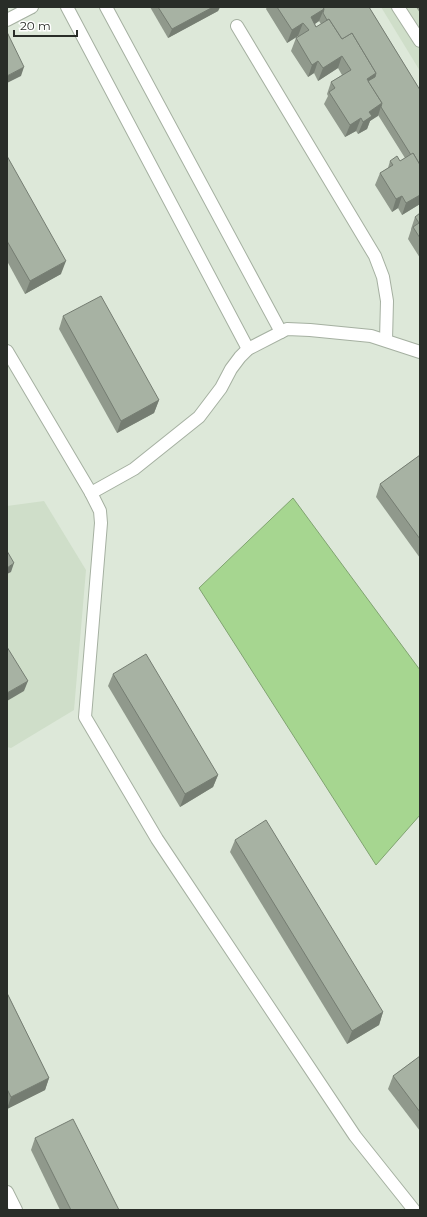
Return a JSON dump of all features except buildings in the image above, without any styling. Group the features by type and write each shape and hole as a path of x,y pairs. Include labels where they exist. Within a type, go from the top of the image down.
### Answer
{"lane":[{"path":"7,20 32,7"},
{"path":"67,7 248,349"},
{"path":"106,7 282,332"},
{"path":"398,7 420,42"},
{"path":"237,26 375,256 383,277 386,301 386,340"},
{"path":"91,493 134,469 199,417 221,388 230,369 240,357 248,349 287,329 371,336 420,352"},
{"path":"7,352 91,493 100,511 102,523 85,717 157,839 355,1136 414,1210"},
{"path":"7,1192 16,1210"}],"shaded area":[{"path":"381,7 420,7 420,71"},
{"path":"293,498 420,670 420,815 376,865 199,588"},
{"path":"44,501 86,570 74,710 11,748 7,747 7,506"}]}
